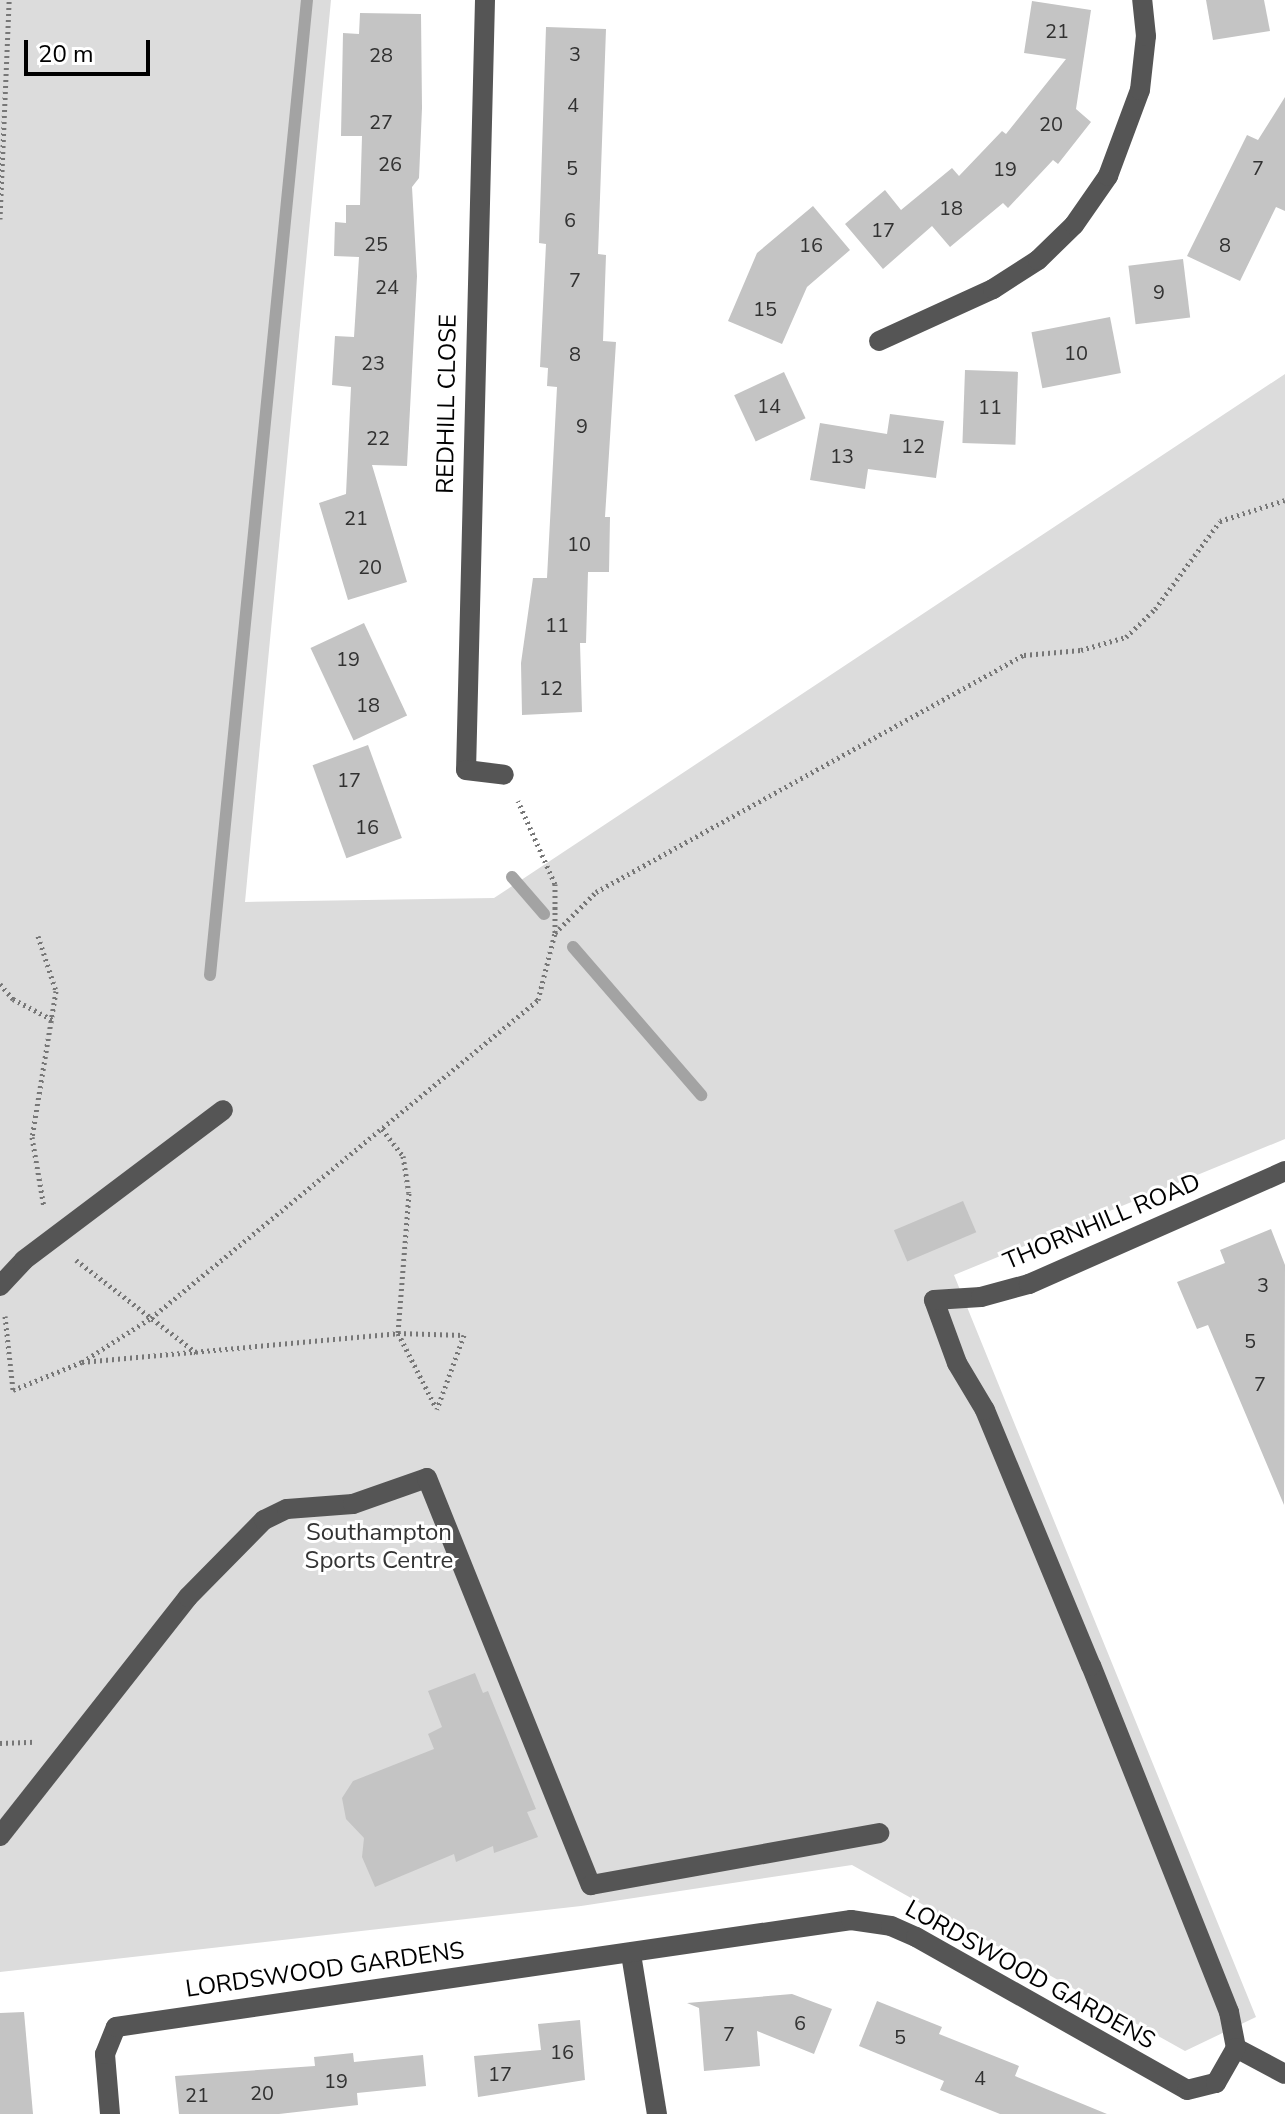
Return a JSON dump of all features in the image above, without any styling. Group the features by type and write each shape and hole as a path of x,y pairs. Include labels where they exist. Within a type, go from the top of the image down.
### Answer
{"street":[{"name":"REDHILL CLOSE","path":"485,0 466,770 504,775"},
{"path":"879,341 993,289 1038,260 1074,225 1108,176 1140,90 1146,36 1142,0"},
{"path":"1,1285 51,1240 223,1110"},
{"name":"THORNHILL ROAD","path":"1236,2048 1229,2012 1091,1666 985,1410 957,1363 934,1300 981,1297 1029,1284 1285,1171"},
{"path":"0,1836 188,1597 264,1520 287,1509 353,1504 427,1478 591,1885 879,1833"},
{"name":"LORDSWOOD GARDENS","path":"110,2114 105,2054 116,2027 631,1954 825,1923 872,1922 916,1937 1187,2090 1216,2083 1236,2048"},
{"path":"631,1954 657,2114"},
{"path":"1236,2048 1285,2074"}],"path":[{"path":"0,219 9,0"},
{"path":"555,933 596,892 1024,655 1081,650 1126,637 1155,609 1220,521 1285,500"},
{"path":"1,1285 13,1390 82,1362 151,1318 538,1000 555,933 555,884 504,775"},
{"path":"38,936 56,991 32,1137 51,1240 199,1355"},
{"path":"0,984 13,999 53,1020"},
{"path":"82,1362 199,1355 398,1333 464,1335 437,1409 398,1333 409,1193 403,1156 382,1129"}],"green space":[{"name":"Southampton Sports Centre","path":"0,0 331,0 245,902 494,898 1285,374 1285,1139 954,1275 1256,2017 1185,2051 852,1865 581,1906 0,1972"}],"building":[{"path":"1206,0 1264,0 1270,31 1213,40"},
{"path":"1032,1 1091,10 1076,109 1091,122 1058,164 1053,160 1008,208 1003,203 950,247 932,226 883,269 845,224 885,190 901,210 952,168 959,176 1002,131 1006,134 1066,59 1024,53"},
{"path":"360,13 421,14 422,108 419,178 412,187 417,276 407,466 372,465 407,582 348,600 319,503 346,494 351,387 332,385 335,336 354,337 359,257 334,256 335,222 346,223 346,205 360,205 362,136 341,136 343,33 359,34"},
{"path":"546,27 606,29 598,254 606,255 603,341 616,342 605,517 610,517 609,572 588,572 586,643 580,643 582,712 522,715 521,663 533,578 547,578 557,387 547,386 548,368 540,367 546,244 539,243"},
{"path":"1285,97 1285,211 1276,207 1240,281 1187,256 1247,135 1258,140"},
{"path":"813,206 850,250 807,287 782,344 728,321 757,253"},
{"path":"1183,259 1190,318 1136,324 1128,266"},
{"path":"1110,317 1121,373 1042,388 1031,332"},
{"path":"965,370 1018,372 1015,445 962,443"},
{"path":"784,372 806,418 756,441 734,395"},
{"path":"890,414 944,421 936,478 868,469 865,489 810,480 820,423 887,434"},
{"path":"364,623 407,715 354,740 311,648"},
{"path":"368,745 402,838 346,858 313,765"},
{"path":"963,1201 976,1232 907,1262 894,1230"},
{"path":"1271,1229 1285,1265 1284,1505 1208,1325 1197,1329 1177,1282 1225,1263 1220,1250"},
{"path":"475,1673 483,1693 488,1691 536,1809 527,1812 538,1837 494,1853 493,1846 456,1862 454,1854 375,1887 362,1857 364,1838 346,1819 342,1798 353,1781 434,1749 428,1734 442,1727 428,1691"},
{"path":"792,1994 832,2009 814,2054 757,2031 760,2066 704,2071 699,2008 687,2003"},
{"path":"877,2001 942,2027 939,2034 1019,2066 1015,2076 1107,2114 1000,2114 940,2090 944,2081 859,2046"},
{"path":"24,2012 33,2114 0,2114 0,2013"},
{"path":"580,2020 585,2080 478,2097 474,2056 541,2050 538,2024"},
{"path":"353,2053 354,2062 423,2055 426,2086 357,2093 358,2105 279,2114 179,2114 175,2076 315,2066 314,2057"}],"waterway":[{"path":"210,975 307,0"},
{"path":"512,877 544,914"},
{"path":"573,947 701,1095"}]}
